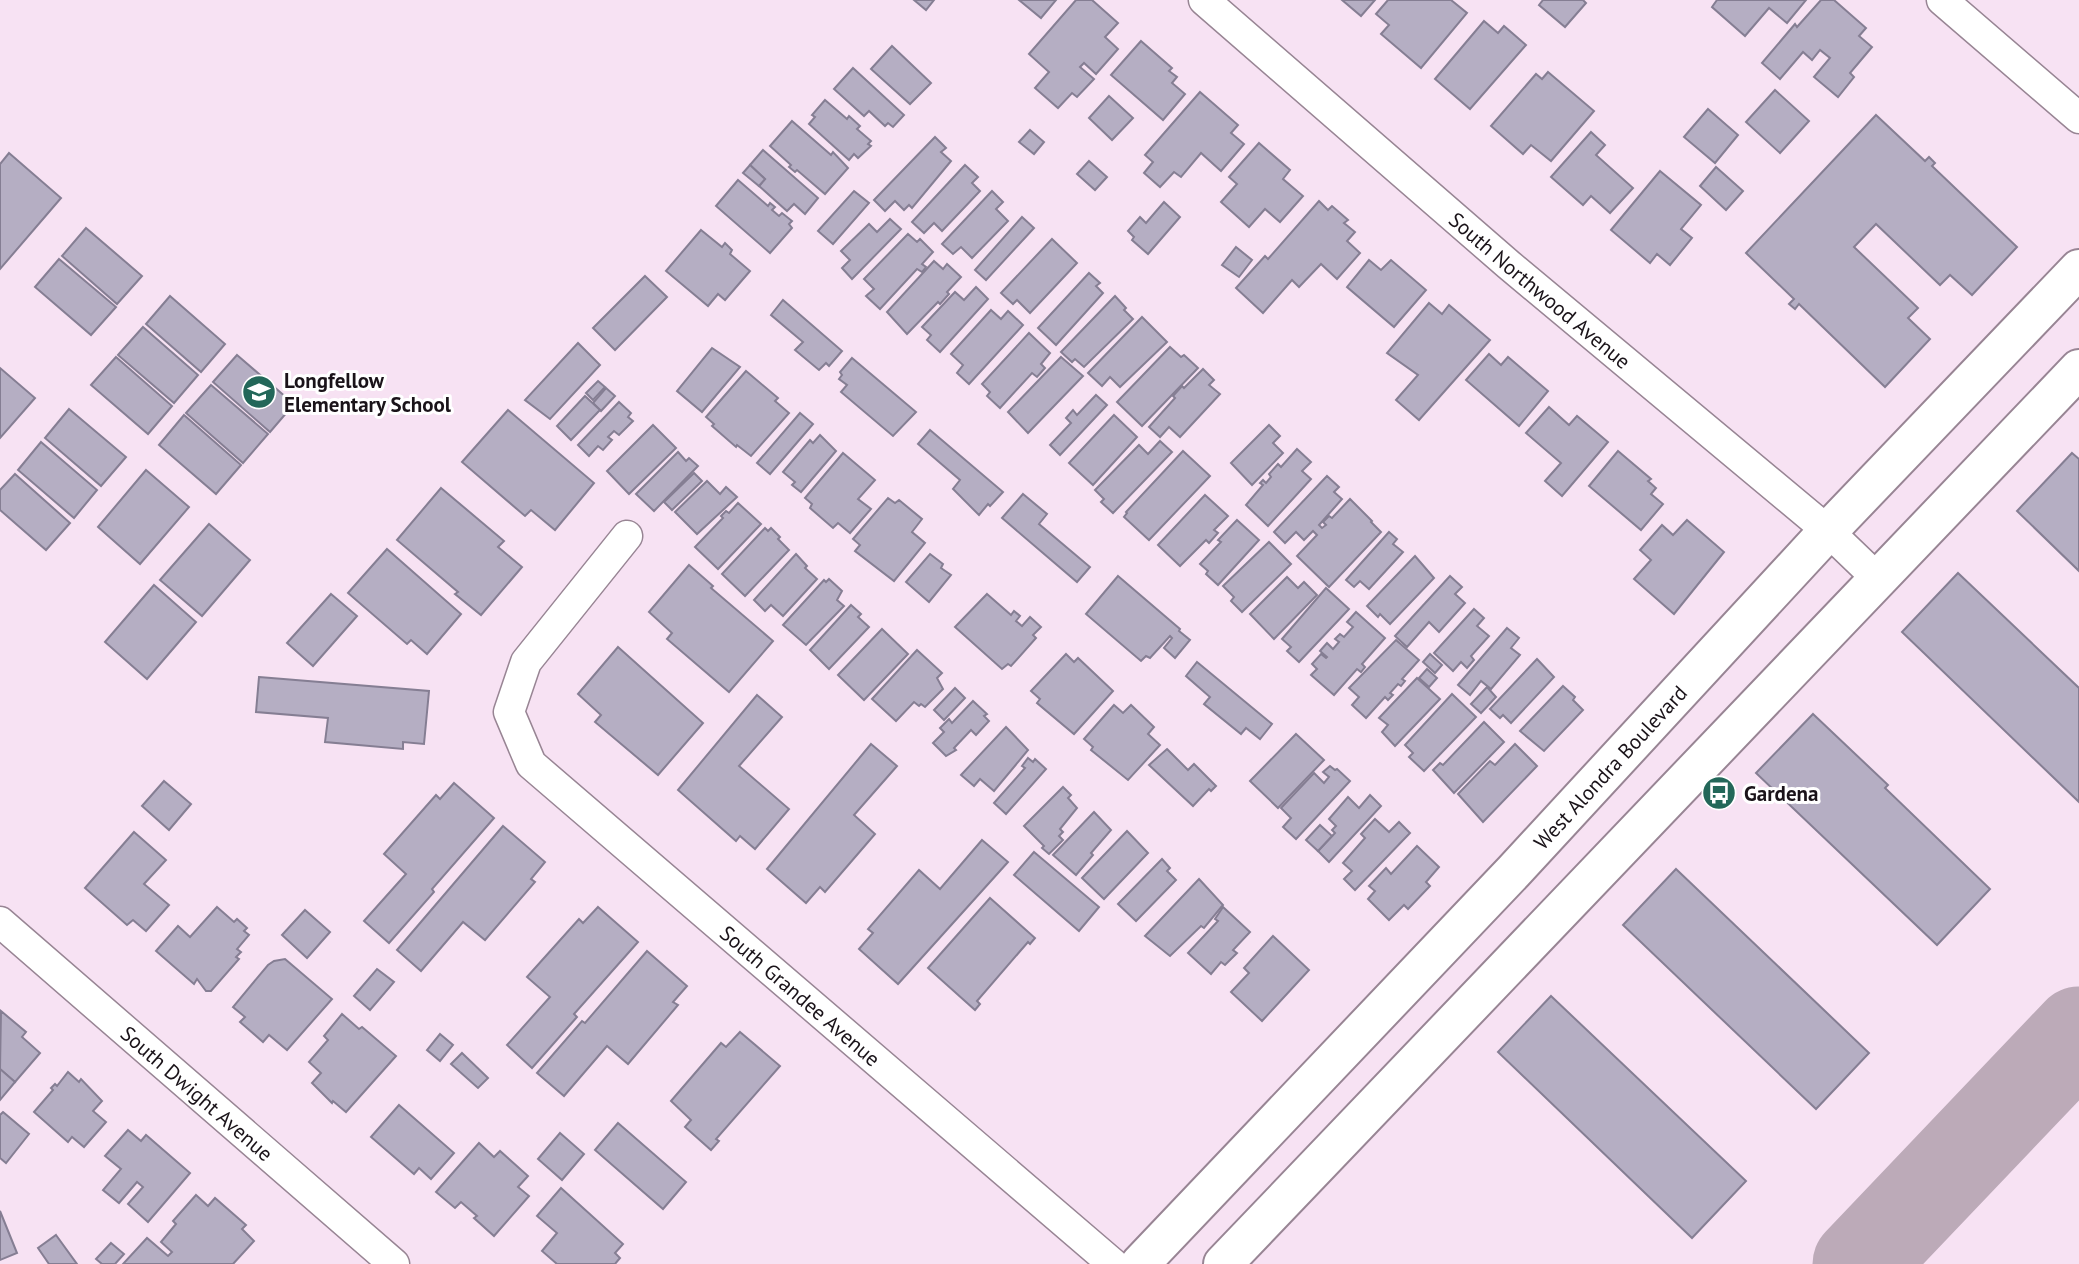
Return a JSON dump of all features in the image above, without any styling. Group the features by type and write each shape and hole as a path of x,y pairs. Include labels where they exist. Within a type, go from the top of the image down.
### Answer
{"main road":[{"name":"West Alondra Boulevard","path":"1140,1264 1514,872 1828,531 2079,269"},
{"path":"1223,1264 2079,369"}],"street":[{"name":"South Northwood Avenue","path":"1204,0 1509,265 1828,531 1879,580"},
{"path":"1942,0 2079,118"},
{"name":"South Grandee Avenue","path":"627,536 526,662 509,712 531,764 1113,1264"},
{"name":"South Dwight Avenue","path":"0,922 394,1264"}],"building":[{"path":"914,0 934,0 926,10"},
{"path":"1019,0 1056,0 1041,18"},
{"path":"1076,0 1092,0 1118,23 1105,37 1118,49 1096,74 1084,63 1080,67 1094,79 1077,97 1072,93 1058,108 1035,88 1049,72 1029,54"},
{"path":"1342,0 1375,0 1361,16"},
{"path":"1388,0 1451,0 1467,13 1421,68 1381,34 1389,25 1376,14"},
{"path":"1543,0 1583,0 1586,3 1565,27 1539,5"},
{"path":"1717,0 1806,0 1787,23 1769,8 1745,36 1712,7"},
{"path":"1821,0 1834,0 1866,28 1859,36 1872,47 1850,73 1854,77 1838,97 1814,77 1830,58 1820,50 1812,60 1803,52 1780,79 1762,63 1795,24 1797,27"},
{"path":"1484,21 1498,33 1504,26 1526,45 1470,109 1435,79"},
{"path":"1141,41 1172,68 1169,71 1177,77 1172,83 1185,94 1163,120 1111,75"},
{"path":"892,46 931,83 910,104 871,69"},
{"path":"853,68 904,115 893,127 888,123 885,126 869,111 864,116 834,89"},
{"path":"1548,72 1594,111 1551,161 1531,145 1523,154 1491,126 1536,74 1542,79"},
{"path":"1775,90 1809,121 1780,153 1746,122"},
{"path":"1200,92 1238,125 1231,133 1244,144 1221,171 1201,153 1181,177 1174,172 1160,187 1144,173 1153,162 1145,155"},
{"path":"1109,96 1133,118 1112,140 1089,118"},
{"path":"825,100 847,119 849,116 860,126 857,129 871,141 868,144 871,146 858,158 854,154 849,160 809,124 815,117 812,115"},
{"path":"1708,109 1738,135 1715,163 1684,137"},
{"path":"1876,115 1925,161 1929,157 1935,163 1932,166 2017,247 1972,295 1950,275 1940,285 1876,224 1854,247 1918,308 1908,318 1930,339 1885,387 1799,304 1795,309 1789,304 1794,299 1746,253"},
{"path":"792,121 831,155 833,152 848,168 825,194 797,170 795,172 789,167 791,165 770,146"},
{"path":"1030,130 1044,142 1034,154 1019,142"},
{"path":"1591,132 1605,145 1596,155 1633,188 1610,213 1591,196 1583,205 1551,177"},
{"path":"935,137 946,148 941,152 951,161 912,208 909,205 904,210 895,201 885,211 874,200"},
{"path":"1259,143 1290,170 1283,179 1303,196 1280,222 1265,209 1249,227 1221,202 1237,184 1229,177"},
{"path":"763,150 818,198 805,214 794,204 787,211 759,186 765,179 750,165"},
{"path":"9,153 61,198 0,269 0,164"},
{"path":"1089,161 1107,177 1095,190 1077,174"},
{"path":"750,165 765,179 759,186 743,173"},
{"path":"965,165 978,177 972,183 980,191 942,231 934,223 924,233 912,222"},
{"path":"1716,167 1743,191 1726,210 1700,186"},
{"path":"1660,171 1701,205 1681,229 1692,238 1670,265 1657,254 1650,263 1611,230"},
{"path":"738,180 768,206 770,203 775,207 772,210 779,216 782,213 792,221 789,224 792,228 770,253 716,206"},
{"path":"854,191 869,203 833,244 818,231"},
{"path":"992,191 1003,202 996,209 1008,221 972,258 961,247 953,254 942,244"},
{"path":"1319,201 1328,210 1332,206 1348,220 1344,223 1355,232 1347,241 1360,253 1337,279 1321,264 1299,287 1292,280 1263,313 1236,288 1265,256 1268,259"},
{"path":"1164,202 1180,217 1148,254 1132,240 1134,237 1128,231 1140,217 1146,223"},
{"path":"1022,217 1034,228 986,280 975,270"},
{"path":"890,219 901,229 852,279 842,268 850,260 841,251 869,224 877,232"},
{"path":"86,228 142,276 117,304 62,256"},
{"path":"701,230 722,247 725,243 732,250 730,254 750,271 725,300 718,294 708,306 666,271"},
{"path":"908,234 917,242 920,239 933,252 922,264 926,267 922,272 917,269 880,309 866,296 874,289 864,279"},
{"path":"1052,239 1077,263 1030,313 1017,300 1013,304 1001,293"},
{"path":"1236,247 1252,260 1239,277 1222,265"},
{"path":"59,259 116,307 91,335 35,287"},
{"path":"1369,260 1381,270 1391,260 1426,290 1394,327 1347,287"},
{"path":"934,261 943,269 947,264 961,277 940,304 938,302 907,334 887,312"},
{"path":"1089,273 1100,283 1096,286 1103,293 1056,345 1038,328"},
{"path":"645,276 667,297 615,350 593,328"},
{"path":"976,287 988,299 940,352 927,340 931,335 922,327 955,292 964,300"},
{"path":"170,296 225,344 201,372 146,324"},
{"path":"1115,296 1133,319 1084,367 1075,359 1072,362 1061,352"},
{"path":"783,300 842,351 829,366 826,363 819,370 795,350 803,342 771,315"},
{"path":"1429,303 1442,314 1449,305 1490,340 1419,420 1396,400 1418,375 1387,353"},
{"path":"991,310 1001,319 1008,311 1023,325 969,384 957,373 963,365 951,354"},
{"path":"1142,317 1167,342 1120,387 1110,377 1102,386 1088,373"},
{"path":"143,327 198,375 174,403 118,355"},
{"path":"1029,333 1050,353 1041,364 1045,368 1037,377 1032,373 1000,408 987,396 990,392 982,384"},
{"path":"578,343 600,365 550,419 525,400"},
{"path":"1170,347 1198,368 1142,426 1117,402"},
{"path":"712,348 740,367 702,412 677,391"},
{"path":"1489,354 1501,365 1508,357 1548,391 1519,426 1466,380"},
{"path":"237,355 294,404 270,432 213,382"},
{"path":"116,357 172,406 148,434 91,385"},
{"path":"1061,357 1083,376 1028,433 1008,412"},
{"path":"852,358 916,412 893,436 841,392 847,385 839,379 842,375 840,372"},
{"path":"0,368 35,398 0,438"},
{"path":"1203,369 1214,380 1209,385 1220,394 1180,437 1169,427 1160,437 1149,427 1182,386 1184,388"},
{"path":"746,371 778,398 775,401 789,413 751,456 737,445 736,447 712,426 714,424 706,417"},
{"path":"598,381 605,387 593,400 586,393"},
{"path":"211,385 268,434 243,463 186,413"},
{"path":"606,388 615,396 601,411 593,403"},
{"path":"1096,395 1107,405 1060,455 1050,445 1071,423 1066,418 1073,410 1077,415"},
{"path":"585,396 600,410 571,440 557,426"},
{"path":"619,402 631,413 628,417 633,421 619,435 614,431 608,437 612,440 603,450 598,446 589,456 578,445"},
{"path":"1549,407 1569,425 1577,416 1608,442 1562,496 1545,481 1561,463 1526,433"},
{"path":"69,409 126,457 101,486 45,438"},
{"path":"508,410 594,483 555,530 531,510 525,516 462,462"},
{"path":"800,413 813,424 770,474 757,463"},
{"path":"184,415 241,465 216,494 159,445"},
{"path":"1114,415 1137,437 1093,485 1069,463"},
{"path":"653,425 676,448 629,494 607,471"},
{"path":"1269,425 1280,436 1273,443 1283,453 1252,485 1231,463"},
{"path":"930,430 1003,492 979,515 953,489 960,480 918,444"},
{"path":"820,435 836,451 801,492 792,485 795,482 783,472 810,440 813,443"},
{"path":"1160,441 1172,452 1113,513 1101,502 1104,499 1095,490 1139,445 1148,454"},
{"path":"41,442 97,490 74,518 18,470"},
{"path":"1297,449 1311,462 1302,471 1311,479 1268,526 1246,505 1263,485 1260,483 1263,480 1266,483 1271,477 1269,474 1278,464 1281,467"},
{"path":"1183,451 1210,476 1149,540 1124,517"},
{"path":"1618,451 1651,479 1648,481 1656,488 1651,494 1663,504 1641,530 1589,486"},
{"path":"678,452 686,461 689,458 698,466 654,511 636,494"},
{"path":"843,453 875,480 858,499 871,509 850,533 838,523 833,528 810,508 812,504 805,498"},
{"path":"2072,453 2079,459 2079,571 2017,511"},
{"path":"146,470 189,507 140,564 98,527"},
{"path":"694,473 702,481 672,510 664,502"},
{"path":"15,474 70,523 46,550 0,510 0,490"},
{"path":"1327,476 1339,487 1334,492 1342,499 1319,525 1322,528 1326,525 1323,522 1329,516 1332,518 1350,499 1381,532 1329,587 1297,556 1317,535 1313,531 1304,540 1296,532 1285,543 1274,532"},
{"path":"707,481 720,494 726,487 737,497 697,534 675,512"},
{"path":"441,488 504,541 498,547 522,567 481,615 397,540"},
{"path":"1023,494 1047,514 1039,524 1090,567 1077,582 1002,518"},
{"path":"1205,495 1228,516 1214,530 1218,533 1209,543 1206,540 1180,566 1158,545"},
{"path":"888,498 895,503 899,500 922,519 912,532 925,543 894,581 855,551 860,545 853,539"},
{"path":"738,503 761,524 718,569 695,547 723,518 721,516 726,511 729,513"},
{"path":"1237,520 1259,540 1218,585 1200,564"},
{"path":"1687,520 1724,552 1674,614 1634,579 1651,560 1640,550 1662,525 1673,535"},
{"path":"209,524 250,560 202,616 160,580"},
{"path":"765,528 768,531 771,528 789,550 745,596 722,574"},
{"path":"1389,532 1397,539 1393,544 1403,552 1369,589 1360,581 1354,587 1346,580"},
{"path":"1269,542 1291,564 1242,612 1231,601 1234,597 1223,586"},
{"path":"387,549 461,614 427,654 411,640 407,644 348,593"},
{"path":"796,554 807,566 805,568 817,579 783,616 771,605 765,611 754,600"},
{"path":"930,554 943,564 941,568 951,575 929,602 906,582"},
{"path":"1415,556 1434,578 1390,624 1367,606"},
{"path":"689,565 713,586 711,588 773,641 729,692 667,639 672,633 649,612"},
{"path":"1958,573 2079,688 2079,802 1902,632"},
{"path":"1118,576 1190,640 1175,658 1164,648 1172,638 1170,636 1150,658 1146,656 1141,661 1086,614"},
{"path":"1450,576 1462,587 1455,594 1465,603 1439,632 1429,622 1407,647 1395,636"},
{"path":"1287,577 1298,588 1304,582 1317,595 1274,639 1250,614"},
{"path":"829,579 842,591 837,600 844,606 806,645 783,625 824,580 826,582"},
{"path":"154,585 196,622 147,679 105,642"},
{"path":"1326,588 1349,609 1299,662 1287,651 1291,647 1282,639"},
{"path":"331,594 357,616 313,666 287,643"},
{"path":"987,594 1011,615 1014,611 1020,616 1016,621 1022,626 1030,617 1041,627 1033,635 1036,638 1011,666 1008,664 1002,669 955,627"},
{"path":"851,605 861,614 858,617 869,627 829,669 810,650"},
{"path":"1474,609 1484,618 1477,626 1489,636 1471,656 1474,660 1467,668 1461,662 1453,671 1434,653"},
{"path":"1356,612 1385,638 1362,664 1365,667 1361,672 1357,669 1334,695 1311,675 1317,669 1312,664 1321,654 1327,657 1320,651 1327,643 1333,649 1339,642 1335,639 1340,634 1344,637 1353,627 1347,622"},
{"path":"1507,628 1519,638 1511,648 1520,655 1491,689 1481,681 1470,695 1458,685"},
{"path":"882,629 908,654 864,700 838,675"},
{"path":"1396,640 1419,660 1402,679 1405,681 1401,686 1398,684 1390,693 1393,695 1388,700 1385,697 1366,718 1352,705 1359,697 1349,688"},
{"path":"618,647 703,723 658,775 595,722 601,715 578,694"},
{"path":"917,650 942,673 937,678 943,689 925,707 914,702 896,721 872,699"},
{"path":"1066,654 1074,662 1078,658 1113,691 1074,734 1037,703 1040,699 1031,691"},
{"path":"1430,654 1442,665 1435,673 1423,662"},
{"path":"1537,659 1554,677 1511,723 1503,715 1500,718 1490,709"},
{"path":"1197,662 1272,724 1260,739 1246,728 1241,734 1204,704 1210,697 1186,676"},
{"path":"1427,669 1437,678 1429,687 1419,678"},
{"path":"259,677 429,691 424,744 403,742 403,749 325,742 328,718 256,712"},
{"path":"1417,678 1440,699 1395,746 1382,732 1388,725 1379,718"},
{"path":"1563,686 1575,697 1573,700 1583,710 1544,751 1520,731"},
{"path":"1487,687 1496,697 1481,713 1471,704"},
{"path":"955,688 965,698 944,720 934,710"},
{"path":"1452,694 1476,717 1424,771 1409,757 1413,753 1405,745"},
{"path":"757,695 782,717 739,766 789,809 755,849 740,836 736,841 678,790"},
{"path":"973,701 987,714 984,716 989,721 976,735 971,730 954,748 956,750 946,756 933,743 944,732 940,728 949,719 952,723"},
{"path":"1114,705 1123,713 1131,705 1154,727 1148,734 1160,745 1128,780 1091,750 1093,747 1084,739"},
{"path":"1813,714 1888,785 1885,788 1990,889 1937,945 1756,773"},
{"path":"1484,722 1504,742 1454,793 1433,770 1440,763 1443,765"},
{"path":"1006,727 1028,750 994,791 980,779 974,786 961,775"},
{"path":"1296,734 1324,760 1278,808 1250,781"},
{"path":"871,744 897,766 854,815 875,834 825,892 820,887 806,903 767,869"},
{"path":"1515,744 1537,766 1483,822 1458,794 1490,761 1495,765"},
{"path":"1167,749 1188,770 1194,764 1216,786 1211,791 1209,789 1193,806 1149,765"},
{"path":"1028,758 1033,762 1035,759 1046,769 1006,814 994,803 1025,768 1022,766"},
{"path":"1330,766 1350,781 1296,839 1283,827 1291,818 1281,808 1314,773 1324,783 1329,777 1323,772"},
{"path":"164,781 191,804 169,830 142,806"},
{"path":"454,783 494,818 389,943 364,921 406,874 384,854 436,795 440,799"},
{"path":"1063,787 1071,795 1068,798 1077,808 1060,829 1063,832 1059,836 1063,840 1049,854 1024,826"},
{"path":"1370,795 1381,806 1329,862 1318,851 1335,833 1332,830 1336,826 1329,819 1348,797 1359,808"},
{"path":"1094,812 1111,830 1076,875 1053,855"},
{"path":"1375,819 1389,832 1399,822 1410,833 1355,890 1344,879 1352,871 1343,863 1365,838 1361,834"},
{"path":"1320,825 1332,836 1318,851 1306,840"},
{"path":"503,826 545,862 531,879 535,882 485,940 463,922 421,971 397,950"},
{"path":"1127,831 1148,853 1104,899 1082,878"},
{"path":"134,832 166,860 144,884 169,905 146,931 133,920 127,925 85,888"},
{"path":"982,840 1008,862 898,984 859,949 873,933 868,929 919,870 940,889"},
{"path":"1417,846 1439,867 1426,882 1430,886 1408,909 1404,905 1389,920 1368,899 1375,891 1369,886 1386,868 1391,874"},
{"path":"1034,852 1099,907 1079,931 1014,875"},
{"path":"1162,859 1170,868 1167,871 1176,880 1136,921 1118,904"},
{"path":"1676,869 1869,1053 1816,1109 1623,925"},
{"path":"1199,879 1223,905 1204,928 1201,926 1170,956 1145,936"},
{"path":"990,898 1035,938 1030,944 1028,942 977,1001 980,1004 975,1010 928,968"},
{"path":"217,907 234,922 237,919 247,928 244,931 249,935 237,949 241,952 236,957 239,959 211,991 206,991 197,979 194,984 156,951 178,926 190,937"},
{"path":"598,907 638,942 574,1014 577,1017 532,1068 507,1045 550,997 527,977 579,919 583,923"},
{"path":"1223,907 1250,932 1233,950 1237,953 1225,965 1221,962 1211,974 1188,953 1218,921 1215,919"},
{"path":"305,910 330,932 307,958 282,935"},
{"path":"1273,936 1309,970 1262,1021 1231,992 1249,973 1244,968"},
{"path":"647,951 687,986 673,1002 678,1005 628,1064 607,1046 564,1096 537,1073 582,1021 585,1023"},
{"path":"285,959 332,999 287,1050 269,1035 263,1042 240,1022 245,1017 233,1007 268,965"},
{"path":"377,969 394,982 370,1010 354,996"},
{"path":"1551,996 1746,1181 1692,1238 1498,1052"},
{"path":"1,1011 26,1032 22,1037 40,1053 15,1082 0,1069"},
{"path":"342,1014 396,1056 346,1112 333,1101 332,1103 312,1083 321,1073 309,1062 328,1040 324,1036"},
{"path":"740,1032 780,1066 716,1139 719,1141 711,1150 685,1127 691,1120 671,1101 721,1043 726,1047"},
{"path":"440,1034 453,1045 440,1061 427,1050"},
{"path":"462,1053 488,1078 478,1088 451,1064"},
{"path":"0,1069 15,1082 0,1100"},
{"path":"68,1072 79,1082 81,1079 102,1101 93,1111 106,1122 84,1147 72,1137 68,1142 34,1112 53,1090 51,1088 55,1084 57,1086"},
{"path":"399,1105 454,1153 431,1179 419,1168 414,1174 371,1137"},
{"path":"3,1112 29,1134 6,1163 0,1158 0,1115"},
{"path":"618,1123 686,1182 663,1209 595,1150"},
{"path":"128,1130 141,1141 146,1135 190,1173 148,1222 128,1204 143,1187 137,1182 119,1203 103,1190 121,1169 105,1156"},
{"path":"560,1133 584,1154 562,1180 538,1159"},
{"path":"479,1143 494,1157 500,1151 528,1176 518,1187 529,1196 494,1236 461,1202 455,1208 436,1192"},
{"path":"561,1188 623,1244 615,1253 620,1258 615,1264 557,1264 542,1251 557,1233 537,1216"},
{"path":"196,1195 208,1206 215,1198 246,1225 242,1229 254,1241 233,1264 123,1264 147,1238 168,1256 172,1252 161,1242 176,1224 173,1221"},
{"path":"0,1211 17,1253 0,1260"},
{"path":"56,1235 77,1264 49,1264 38,1248"},
{"path":"111,1243 124,1254 115,1264 102,1264 96,1259"}],"taxiway":[{"path":"1859,1264 2079,1033"}],"place":[{"name":"Longfellow Elementary School","path":"259,392"},
{"name":"Gardena","path":"1719,793"}]}
